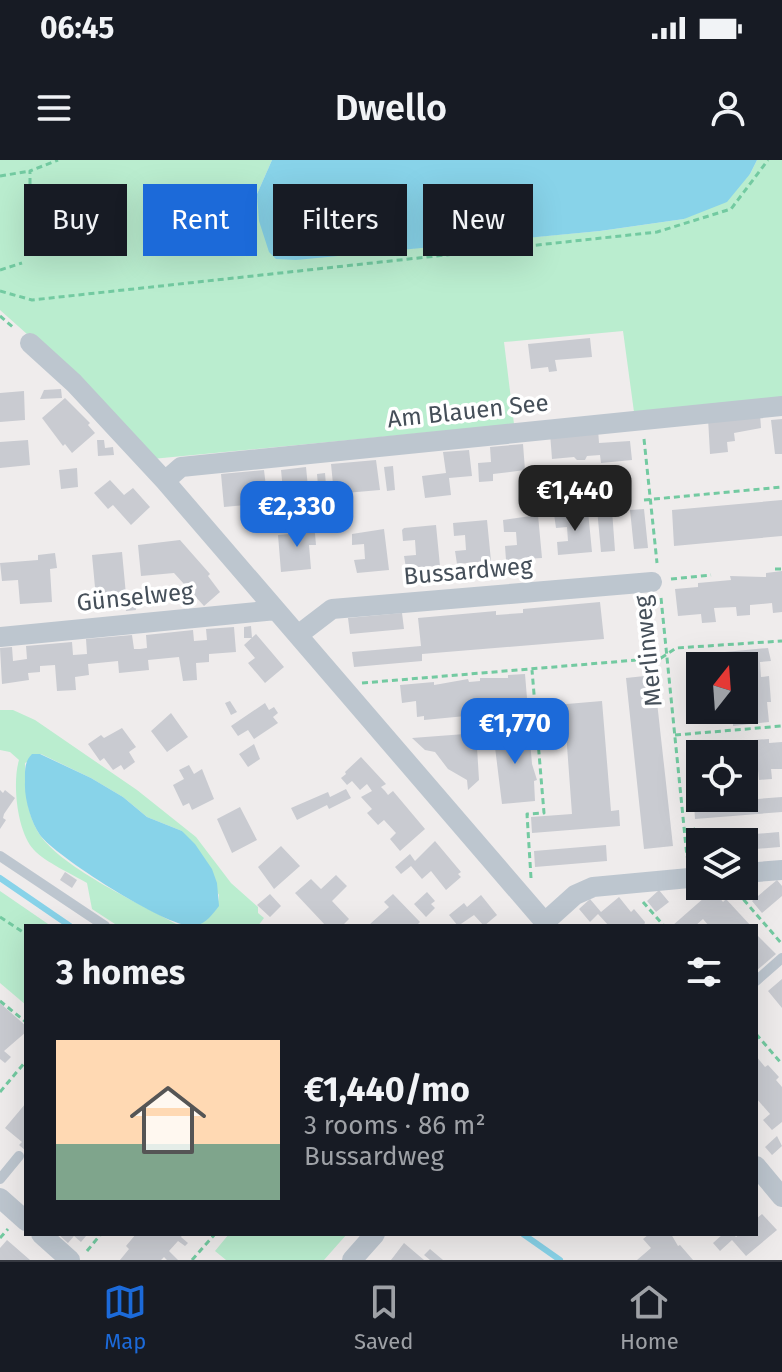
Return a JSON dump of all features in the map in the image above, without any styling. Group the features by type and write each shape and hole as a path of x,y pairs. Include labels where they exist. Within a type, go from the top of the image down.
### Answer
{"street":[{"path":"30,343 74,383 165,481 546,924 584,889 686,879"},
{"name":"Am Blauen See","path":"165,481 181,467 782,406"},
{"name":"Bussardweg","path":"298,635 332,609 656,581"},
{"name":"Günselweg","path":"0,637 276,610"},
{"path":"758,872 782,870"},
{"path":"758,1168 782,1197"},
{"path":"0,1198 17,1225"},
{"path":"43,1236 70,1260"},
{"path":"352,1260 373,1236"}],"lane":[{"path":"0,856 102,924"},
{"path":"758,979 782,958"},
{"path":"0,1179 19,1156"}],"path":[{"path":"0,176 30,171 58,160"},
{"path":"0,291 32,300 657,232 731,209 768,160"},
{"path":"30,171 30,184"},
{"path":"0,270 22,263"},
{"name":"Merlinweg","path":"641,419 686,840"},
{"path":"644,500 782,487"},
{"path":"775,569 782,569"},
{"path":"656,581 711,575"},
{"path":"340,684 661,658 676,648 782,641"},
{"path":"532,670 544,813 527,814 532,886"},
{"path":"675,735 782,726"},
{"path":"627,884 663,923"},
{"path":"745,900 782,945"},
{"path":"0,917 24,933"},
{"path":"0,1001 24,1020"},
{"path":"758,1036 782,1064"},
{"path":"0,1092 24,1063"},
{"path":"0,1238 17,1225"},
{"path":"79,1260 99,1236"},
{"path":"192,1260 213,1236"}],"green space":[{"path":"0,160 272,160 257,194 273,203 273,256 407,256 407,249 423,247 423,256 533,256 533,237 684,219 750,174 757,160 782,160 782,399 634,412 623,331 504,342 514,424 152,459 64,367 0,310"},
{"path":"0,710 13,710 35,720 137,790 196,837 231,883 258,907 258,913 264,918 260,924 199,924 212,914 219,895 182,831 147,817 123,797 41,754 25,763 29,809 40,835 66,861 176,924 115,924 92,909 87,883 45,859 28,842 18,807 16,781 19,760 10,752 0,750"},
{"path":"0,891 48,924 24,924 24,1003 0,983"},
{"path":"227,1236 345,1236 324,1260 226,1260 215,1251"}],"water":[{"path":"272,160 757,160 750,174 727,202 684,219 533,237 533,184 423,184 423,248 407,249 407,184 273,184 273,256 259,221 257,194"},
{"path":"273,256 338,256 296,260 276,259"},
{"path":"32,754 40,754 91,778 123,797 147,817 182,831 212,869 217,883 219,906 212,915 201,924 181,924 164,917 115,891 50,845 37,830 27,802 25,770"}],"building":[{"path":"590,338 592,357 555,360 557,371 549,372 548,367 531,369 528,344"},
{"path":"61,389 62,398 40,399 44,390"},
{"path":"24,391 25,420 0,422 0,393"},
{"path":"65,398 90,423 88,425 95,433 72,453 42,418"},
{"path":"760,414 761,428 734,433 735,441 727,442 728,452 710,454 708,418"},
{"path":"782,419 782,454 775,454 771,420"},
{"path":"598,429 599,443 630,441 632,460 601,463 600,455 587,456 585,460 574,457 552,459 550,433"},
{"path":"28,440 30,465 0,468 0,442"},
{"path":"97,440 104,440 105,448 113,447 114,455 98,456"},
{"path":"523,444 525,470 493,474 493,481 479,482 478,463 491,462 490,447"},
{"path":"469,450 472,476 449,478 451,495 425,498 422,476 446,473 443,452"},
{"path":"376,460 380,490 334,494 331,464"},
{"path":"393,466 395,490 387,491 384,467"},
{"path":"306,467 310,508 285,510 281,470"},
{"path":"77,468 78,487 61,489 59,470"},
{"path":"264,470 268,503 224,507 221,474"},
{"path":"325,473 327,497 319,498 317,474"},
{"path":"110,480 124,495 133,488 150,507 131,525 113,505 108,509 94,493"},
{"path":"611,496 615,551 601,552 596,498"},
{"path":"782,500 782,536 674,546 672,510"},
{"path":"644,509 648,548 634,549 630,510"},
{"path":"588,511 592,552 558,555 557,542 568,541 567,527 556,528 554,514"},
{"path":"538,515 542,558 506,560 505,546 517,545 516,532 504,532 503,520"},
{"path":"487,520 491,561 457,564 455,551 466,550 465,535 454,536 453,523"},
{"path":"314,522 316,545 309,545 311,569 281,572 278,535 300,533 299,524"},
{"path":"436,525 440,566 406,568 404,556 416,555 415,540 403,541 402,530"},
{"path":"384,529 389,570 357,573 354,560 365,559 364,544 352,545 352,534"},
{"path":"180,540 210,574 208,576 220,592 204,606 174,573 141,576 138,545"},
{"path":"122,552 126,595 135,594 136,610 126,611 124,595 96,598 92,555"},
{"path":"55,553 57,568 50,569 52,602 20,604 18,580 2,581 0,563 38,560 38,555"},
{"path":"782,571 782,612 773,613 772,603 750,605 750,615 737,616 736,607 714,608 716,622 702,623 701,614 678,616 675,589 731,580 730,576 766,577 766,573"},
{"path":"600,602 604,639 422,654 422,661 354,667 352,652 421,646 418,618 496,611 496,615 523,613 523,609"},
{"path":"402,613 404,629 350,634 348,618"},
{"path":"251,626 252,638 244,638 244,627"},
{"path":"234,627 236,652 209,654 209,662 196,663 197,680 183,681 179,657 148,660 149,670 119,673 118,661 88,664 89,675 75,677 76,690 57,691 55,665 40,666 40,672 28,673 29,680 2,684 0,648 12,647 13,661 27,659 26,646 72,642 73,655 87,654 86,639 132,635 134,649 140,649 147,648 146,635 193,630 194,641 207,640 206,629"},
{"path":"256,634 284,667 265,683 248,663 255,658 244,645"},
{"path":"768,648 771,661 760,662 761,677 769,676 769,722 758,723 758,652 725,652"},
{"path":"525,674 528,710 424,720 424,716 417,717 416,701 402,703 400,685 434,682 434,685 468,679 469,682 480,681 480,678 508,678 508,675"},
{"path":"654,675 673,846 644,849 626,678"},
{"path":"230,701 237,712 231,715 225,703"},
{"path":"602,701 611,811 619,810 620,826 532,833 531,817 572,814 566,732 557,733 555,705"},
{"path":"265,703 269,710 274,707 278,713 273,717 278,723 254,739 248,730 238,736 231,726"},
{"path":"171,713 188,737 167,752 151,731"},
{"path":"122,728 136,747 129,752 135,762 124,770 121,765 113,770 104,758 100,761 88,744 101,735 104,738"},
{"path":"529,728 532,764 537,780 534,781 535,801 502,804 493,731"},
{"path":"465,734 466,742 477,747 479,780 468,790 467,780 448,769 435,752 425,750 412,738"},
{"path":"769,739 769,743 782,742 782,769 771,769 772,779 759,780 758,740 753,740"},
{"path":"254,744 260,759 248,767 239,754"},
{"path":"361,757 386,784 381,787 388,795 393,791 425,829 400,851 390,839 396,833 384,820 378,825 367,813 372,809 361,797 372,791 367,784 360,790 352,781 347,785 341,778"},
{"path":"189,765 194,774 202,769 214,799 192,810 189,803 183,806 173,785 184,779 179,770"},
{"path":"346,789 351,798 329,809 327,805 297,820 291,808 328,792 330,797"},
{"path":"0,790 15,798 4,814 6,820 0,829"},
{"path":"782,797 782,812 695,819 695,812 758,812 758,799"},
{"path":"240,807 257,840 232,853 217,819"},
{"path":"779,832 780,847 758,849 758,834"},
{"path":"435,841 461,872 458,874 461,877 446,890 431,871 422,879 411,866 401,874 395,867 410,854 415,861"},
{"path":"606,845 607,861 535,867 534,851"},
{"path":"281,846 300,866 274,889 258,867"},
{"path":"65,872 77,880 72,888 60,880"},
{"path":"336,875 347,886 332,901 349,919 344,924 324,924 295,893 311,879 321,889"},
{"path":"777,880 782,886 782,896 762,913 752,901 758,900 758,896"},
{"path":"659,890 669,902 656,912 647,901"},
{"path":"427,892 435,901 431,904 435,908 426,917 414,904"},
{"path":"270,894 281,906 270,917 257,905"},
{"path":"393,894 420,922 370,924 389,907 384,902"},
{"path":"481,895 497,915 486,924 482,924 474,915 456,924 449,915 464,903 467,907"},
{"path":"619,897 631,912 634,909 644,924 607,924 598,914 590,922 579,909 590,899 601,912"},
{"path":"702,900 727,900 749,924 707,924 703,919 697,924 674,924"},
{"path":"758,936 776,954 758,969"},
{"path":"782,979 782,1008 768,991"},
{"path":"0,1003 24,1024 24,1034 4,1051 11,1057 5,1063 0,1059"},
{"path":"758,1058 779,1077 776,1080 782,1087 782,1122 772,1130 763,1120 770,1114 758,1100"},
{"path":"24,1105 24,1149 19,1145 22,1142 5,1128"},
{"path":"777,1136 782,1146 772,1155 765,1147"},
{"path":"762,1214 777,1230 746,1256 732,1240 720,1251 713,1243 721,1236 758,1236 758,1217"},
{"path":"60,1236 74,1236 68,1243"},
{"path":"134,1236 182,1236 188,1243 185,1246 178,1241 169,1251 178,1260 164,1257 161,1260 120,1260 129,1249 126,1246"},
{"path":"647,1236 672,1236 693,1260 637,1260 651,1248 643,1239"},
{"path":"7,1240 30,1260 0,1260 0,1248"},
{"path":"404,1243 424,1260 391,1260"},
{"path":"430,1249 443,1260 430,1260 424,1255"}],"waterway":[{"path":"0,878 67,924"},
{"path":"526,1236 560,1260"}]}
